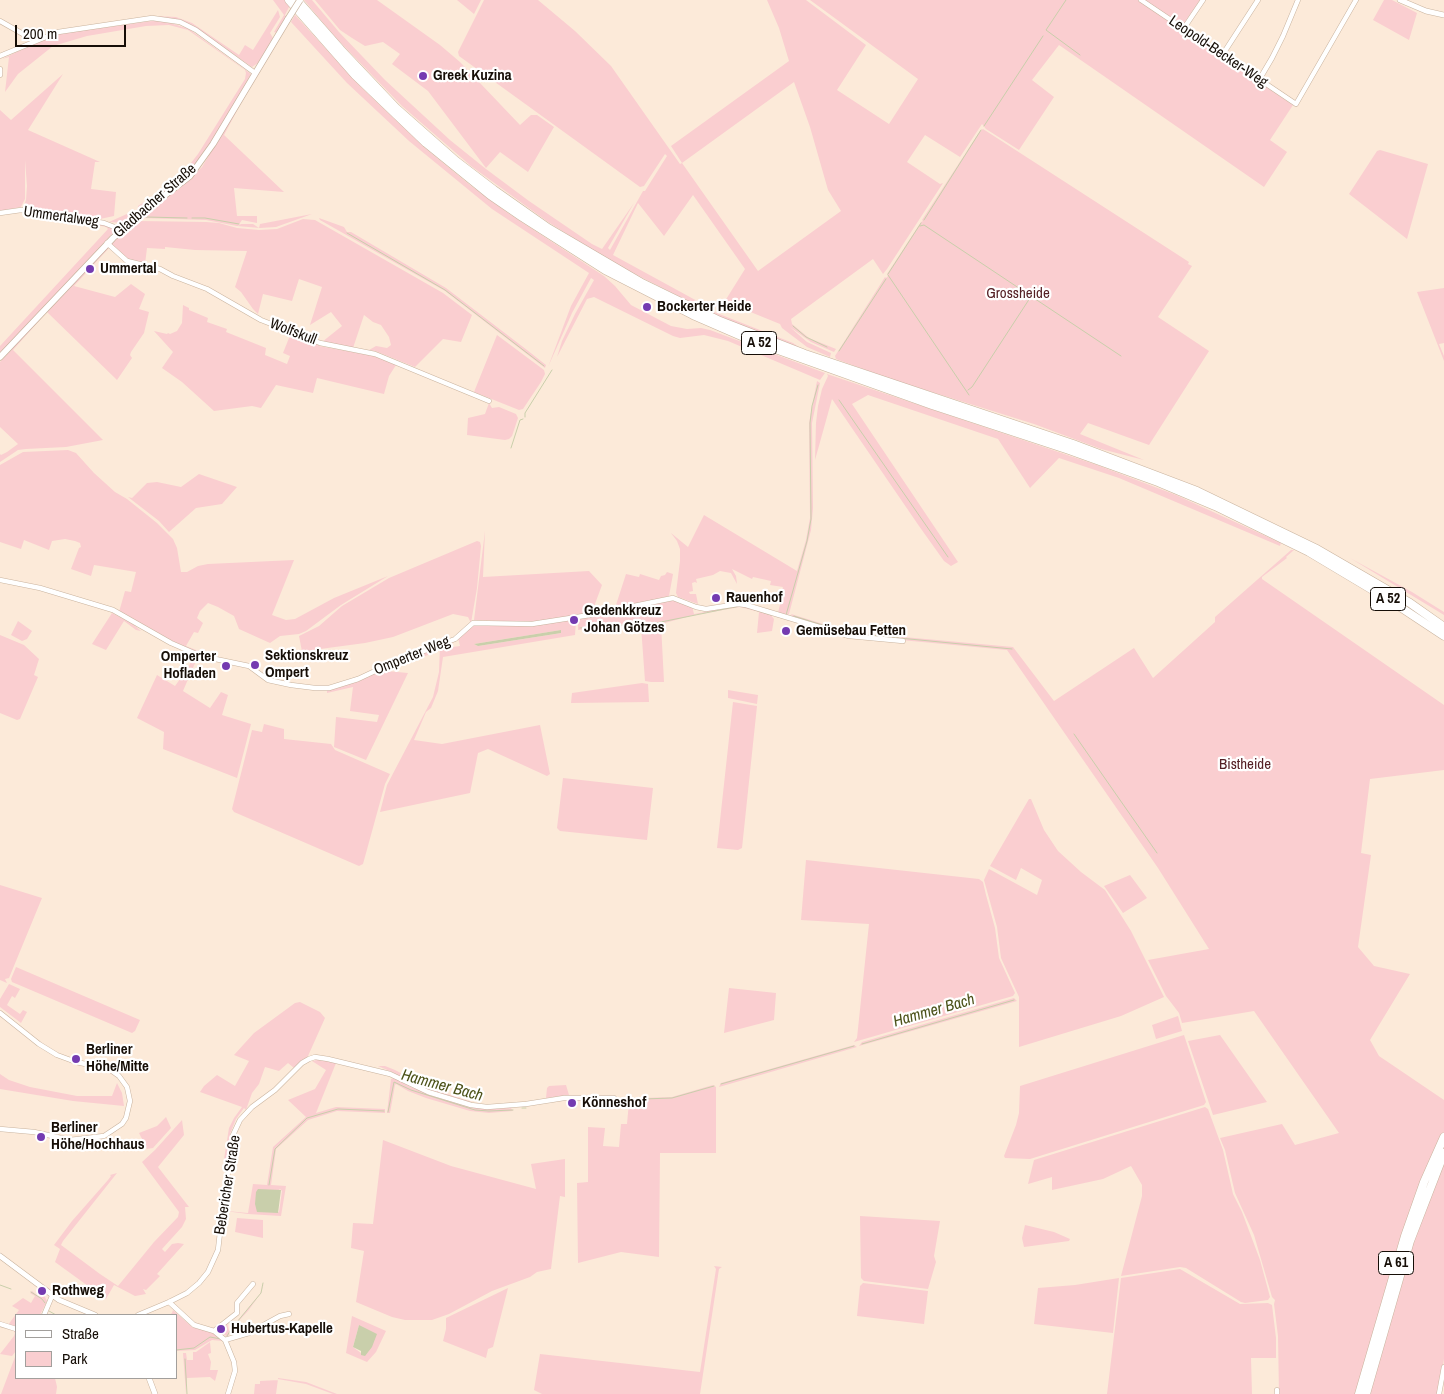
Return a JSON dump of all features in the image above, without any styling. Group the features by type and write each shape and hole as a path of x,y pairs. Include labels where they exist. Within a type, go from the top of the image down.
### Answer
{"highway":[{"name":"A 52","path":"289,0 355,75 426,143 452,165 522,217 605,270 685,312 753,341 870,383 1069,450 1158,482 1215,506 1316,556 1391,601 1444,636"},
{"name":"A 52","path":"299,0 340,50 382,94 456,161 548,228 640,282 695,310 780,345 1073,444 1197,491 1316,548 1410,603 1444,627"},
{"name":"A 61","path":"1359,1394 1405,1236 1421,1190 1444,1137"},
{"name":"A 61","path":"1366,1394 1408,1249 1444,1152"}],"main road":[{"name":"Gladbacher Straße","path":"0,358 107,243 190,176 213,144 299,0"}],"street":[{"name":"Leopold-Becker-Weg","path":"1141,0 1296,104 1356,0"},
{"path":"1184,28 1203,0"},
{"path":"1222,54 1258,0"},
{"path":"1259,80 1283,36 1298,0"},
{"path":"1400,0 1426,11 1444,15"},
{"path":"0,56 58,32 152,18 170,20 190,26 255,73"},
{"path":"0,21 23,34"},
{"path":"0,69 0,75"},
{"name":"Ummertalweg","path":"0,213 21,210 104,222 120,231"},
{"name":"Wolfskull","path":"107,243 127,261 160,268 173,276 207,289 261,320 320,343 376,354 489,401"},
{"name":"Omperter Weg","path":"0,580 40,588 113,610 156,635 201,656 249,666 265,678 274,681 314,688 330,688 358,679 388,665 455,639 473,623 532,624 673,598 706,609 738,604 746,605 849,636 903,641"},
{"path":"0,1013 39,1044 57,1055 76,1062 109,1069 119,1076 127,1088 130,1106 122,1124 104,1136 94,1138 70,1140 30,1131 0,1129"},
{"name":"Bebericher Straße","path":"140,1314 186,1293 199,1283 208,1272 218,1250 234,1135 240,1120 252,1107 275,1090 302,1063 309,1059 315,1057 328,1059 390,1074 428,1092 471,1105 487,1107 526,1104 564,1098 614,1098"},
{"path":"0,1256 33,1279 52,1296 93,1314"},
{"path":"214,1331 236,1313 238,1303 253,1284"},
{"path":"44,1314 52,1296"},
{"path":"169,1302 194,1325 214,1331 225,1340 234,1362 235,1371 228,1394"},
{"path":"225,1340 249,1333 280,1316 289,1314"},
{"path":"0,1324 15,1329"},
{"path":"1439,1394 1444,1367"},
{"path":"149,1379 155,1394"}],"green space":[{"path":"273,0 286,0 290,5 285,15 287,18 277,33 274,32 284,15"},
{"path":"304,0 312,0 339,32 385,80 450,140 529,201 592,244 602,249 634,203 608,248 610,250 643,191 645,191 667,156 665,154 644,186 640,187 459,56 458,52 484,0 538,0 575,31 611,66 680,164 682,163 671,146 789,61 779,28 767,0 806,0 866,45 837,90 889,124 918,79 810,0 1200,0 1180,29 1293,105 1270,140 1287,152 1264,187 1059,45 1032,80 1054,97 1019,150 986,129 982,124 960,157 925,135 907,162 940,184 943,183 887,269 883,274 873,259 791,319 792,324 809,338 836,349 834,352 811,342 790,327 807,342 831,353 830,357 807,347 782,328 780,324 748,311 749,306 745,304 743,310 733,306 731,308 702,306 692,303 613,263 548,222 471,166 402,106 335,37","holes":["794,82 810,127 828,190 841,211 758,271 682,163","693,195 745,269 725,301 709,304 699,302 613,255 638,203 664,236"]},
{"path":"315,0 377,0 440,45 460,62 520,125 531,115 537,115 554,127 528,172 500,152 486,168 428,91 392,64 400,54 383,42 365,46 352,38 340,30"},
{"path":"457,0 481,0 474,14"},
{"path":"1384,0 1392,0 1417,13 1409,40 1373,20"},
{"path":"278,10 280,17 270,33 273,38 258,63 252,67 191,25 179,20 155,16 176,17 192,23 239,55 245,45 253,50"},
{"path":"295,15 361,87 425,148 508,213 604,276 631,305 671,326 710,330 825,373 820,380 728,341 704,335 680,338 673,336 594,297 587,299 557,357 562,341 594,280 591,278 572,313 548,367 571,306 589,273 492,209 409,141 347,83 291,22"},
{"path":"152,21 165,21 189,29 251,74 219,130 196,165 185,177 123,223 109,222 138,209 138,206 162,190 187,168 198,154 245,79 245,70 188,30 169,25 146,26 87,36 53,46 18,74 5,92 9,57 2,59 46,38 63,33"},
{"path":"279,40 224,135 284,192 234,188 237,216 257,216 257,223 242,220 238,226 241,224 253,224 259,228 237,226 206,220 141,218 143,214 179,189 202,167 250,84"},
{"path":"63,74 28,130 100,162 95,162 91,189 116,192 114,216 95,220 23,208 26,200 27,186 25,160 25,199 21,207 0,211 0,110 11,120"},
{"name":"Grossheide","path":"983,129 1189,262 1188,264 1192,266 1158,317 1209,351 1149,445 1088,423 1080,434 1144,460 1101,449 1034,424 887,378 836,359 835,356 885,277 888,276 887,274"},
{"path":"1380,150 1428,164 1407,239 1349,194 1377,151"},
{"path":"312,214 276,227 259,228 260,224"},
{"path":"54,218 108,226 114,229 113,233 0,355 0,346 108,229 93,224"},
{"path":"319,218 344,227 347,232 351,232 446,288 546,365 545,368 445,291"},
{"path":"303,219 315,220 443,293 472,315 461,342 443,339 415,367 369,350 376,346 387,348 391,345 389,337 381,325 364,315 353,348 322,342 342,326 331,312 310,325 322,287 299,279 292,301 263,294 258,314 235,287 247,251 195,250 165,247 165,249 147,248 145,264 131,262 111,242 134,222 139,221 206,222 259,230 277,229"},
{"path":"107,247 109,248 74,286 115,297 131,284 145,294 139,309 149,312 144,333 131,352 132,358 117,380 47,312 13,350 103,440 66,447 18,450 0,462 0,454 7,452 18,444 0,427 0,362"},
{"path":"1444,288 1444,343 1439,344 1444,361 1417,292"},
{"path":"183,305 189,308 189,310 208,318 207,322 227,329 226,332 266,348 265,355 287,364 290,356 283,353 291,333 319,344 319,346 374,356 396,365 389,376 384,394 317,378 313,393 276,385 261,408 252,406 214,411 182,382 162,368 173,352 154,331 170,334 177,331 182,323"},
{"path":"709,310 793,343 803,350 703,311"},
{"path":"497,335 544,370 545,374 541,382 523,409 519,410 474,392"},
{"path":"827,374 1097,465 1176,495 1281,543 1280,546 1119,478 1059,458 1030,488 998,439 868,395 852,404 958,562 951,566 944,561 919,526 832,399 815,460 818,406 822,389 828,376"},
{"path":"817,381 820,383 812,423 813,508 811,530 789,614 785,616 778,613 781,600 779,598 783,587 770,585 771,581 753,577 752,579 732,569 736,576 737,584 731,573 720,571 713,575 696,579 697,583 692,583 693,591 689,592 690,594 696,594 698,604 678,597 676,593 680,549 671,533 688,547 704,515 797,571 810,518 809,423"},
{"path":"489,403 492,408 499,407 516,414 518,418 512,436 509,439 467,435 468,418 485,414"},
{"path":"68,450 76,453 115,492 157,523 173,539 177,548 181,572 187,572 198,566 208,564 294,560 272,615 286,620 295,619 334,598 388,576 341,605 306,631 299,634 280,636 270,643 239,629 234,616 208,603 200,611 197,618 203,623 198,633 194,632 186,646 200,653 172,641 119,612 125,591 131,592 136,572 94,565 91,576 71,569 81,547 80,543 75,541 65,539 52,541 49,550 24,540 21,549 0,542 0,465 23,452"},
{"path":"199,474 237,487 222,504 196,508 169,532 159,521 128,497 132,498 147,483 157,482 181,487"},
{"path":"485,531 483,577 589,571 602,585 592,612 615,608 626,574 639,577 640,574 659,580 667,572 673,574 669,596 633,605 592,613 533,622 474,620"},
{"path":"477,541 480,542 481,546 471,623 468,617 453,614 393,637 320,649 321,659 304,662 299,636 319,626 342,606 389,578"},
{"name":"Bistheide","path":"1291,550 1294,550 1262,579 1444,705 1444,770 1370,779 1361,853 1371,855 1358,947 1374,966 1410,974 1370,1040 1379,1056 1444,1100 1444,1359 1438,1394 1279,1394 1275,1300 1272,1297 1254,1235 1235,1193 1225,1150 1220,1138 1282,1124 1295,1145 1339,1133 1254,1011 1182,1023 1179,1013 1166,996 1148,960 1209,949 1158,868 1007,650 848,635 793,618 791,614 849,632 1013,647 1054,701 1134,648 1153,678 1215,622 1215,617"},
{"path":"1350,558 1412,592 1444,612 1444,615"},
{"path":"677,601 692,606 694,614 742,606 771,615 774,619 772,631 757,633 759,612 740,607 694,615 661,624 664,682 651,682 645,681 641,626 578,630 578,621 581,617"},
{"path":"112,613 133,624 141,631 136,630 124,621 106,650 92,644"},
{"path":"574,619 576,621 575,635 443,657 438,691 431,708 426,712 414,740 442,744 540,725 550,774 547,776 488,749 478,753 470,793 380,812 387,785 433,697 439,672 440,645 452,641 453,647 460,646 458,638 475,625 533,626","holes":["561,630 561,633 478,646 474,644"]},
{"path":"18,621 32,631 27,639 22,641 11,635"},
{"path":"0,635 24,645 39,659 34,675 38,677 20,719 17,720 0,713"},
{"path":"436,647 438,651 387,671 408,673 366,760 334,747 336,717 377,722 379,715 350,711 353,687 327,693 327,690 357,681"},
{"path":"194,655 196,656 195,663 183,691 210,708 221,692 228,695 222,715 251,724 237,778 163,749 164,732 137,718 157,675 175,686 188,668"},
{"path":"642,683 648,684 649,702 571,703 572,693"},
{"path":"728,690 758,695 757,704 728,698"},
{"path":"733,702 757,706 742,848 738,850 717,848"},
{"path":"264,724 284,729 284,739 331,744 335,750 390,774 385,784 363,864 359,866 234,812 232,809 252,730 262,732"},
{"path":"563,778 653,788 647,840 560,831 557,828"},
{"path":"1029,799 1031,799 1044,830 1058,851 1105,890 1131,931 1164,997 1121,1016 1019,1047 1019,997 1001,958 997,927 984,880 989,869 1037,895 1042,880 1021,868 1016,880 990,866"},
{"path":"806,860 979,879 983,882 995,928 999,958 1015,993 1013,996 854,1042 857,1038 869,924 801,920"},
{"path":"1130,875 1147,898 1123,913 1104,886"},
{"path":"0,885 42,898 9,978 5,979 7,983 0,980"},
{"path":"16,967 140,1020 135,1031 132,1033 12,982 11,979"},
{"path":"9,984 20,989 15,998 12,996 7,1005 20,1014 23,1010 27,1012 21,1023 0,1007 0,999"},
{"path":"729,988 776,993 774,1020 724,1033"},
{"path":"1014,998 1017,1001 859,1046 862,1042"},
{"path":"300,1002 320,1012 325,1018 308,1056 294,1068 288,1063 279,1071 265,1067 246,1110 244,1108 236,1119 230,1134 228,1160 224,1159 229,1128 242,1107 200,1092 217,1075 235,1086 249,1061 234,1055 254,1033 295,1003"},
{"path":"1178,1016 1182,1031 1156,1039 1152,1025"},
{"path":"1184,1035 1206,1102 1204,1105 1030,1159 1005,1158 1004,1156 1019,1113 1020,1086"},
{"path":"1220,1035 1267,1102 1213,1115 1188,1041"},
{"path":"854,1045 857,1047 719,1087 721,1083"},
{"path":"322,1059 336,1063 316,1113 336,1107 385,1109 385,1113 337,1111 308,1120 276,1149 271,1185 286,1186 281,1216 225,1211 224,1209 229,1185 225,1208 227,1211 248,1213 253,1184 267,1185 273,1147 306,1117 288,1100 315,1089 326,1070 312,1061","holes":["280,1189 282,1191 279,1212 257,1209"]},
{"path":"378,1066 385,1066 429,1088 472,1102 466,1102 420,1087"},
{"path":"0,1074 9,1080 30,1087 77,1096 112,1096 117,1083 122,1093 124,1106 73,1101 0,1089"},
{"path":"394,1078 410,1087 471,1107 489,1109 511,1108 513,1111 489,1113 470,1111 426,1098 396,1084 390,1113 387,1113 391,1079"},
{"path":"566,1085 569,1095 546,1098 549,1086"},
{"path":"713,1085 716,1087 716,1153 660,1153 659,1257 621,1252 578,1263 577,1183 588,1182 588,1127 605,1128 603,1146 619,1147 621,1124 627,1124 629,1102 615,1102 615,1099 672,1097"},
{"path":"1205,1107 1208,1109 1223,1150 1233,1194 1242,1212 1260,1260 1270,1297 1268,1300 1241,1302 1186,1268 1180,1267 1121,1276 1142,1196 1142,1185 1131,1166 1103,1179 1052,1190 1052,1177 1028,1184 1034,1160"},
{"path":"166,1117 171,1128 153,1148 147,1149 139,1133 157,1126"},
{"path":"182,1120 184,1135 158,1167 189,1207 185,1207 186,1219 182,1227 162,1249 165,1252 172,1244 184,1244 157,1274 160,1276 146,1290 143,1289 146,1294 135,1296 114,1285 106,1299 55,1262 60,1249 54,1245 108,1180 110,1175 117,1173 61,1245 118,1286 154,1242 178,1217 179,1212 142,1162"},
{"path":"383,1140 451,1166 536,1189 531,1164 565,1159 565,1197 560,1196 551,1269 537,1272 530,1277 492,1291 449,1314 432,1320 405,1320 392,1317 356,1302 364,1251 351,1248 353,1223 373,1224"},
{"path":"860,1216 940,1221 934,1256 936,1262 928,1289 864,1281 861,1278"},
{"path":"237,1218 263,1220 263,1238 235,1232"},
{"path":"1025,1225 1054,1232 1070,1239 1069,1241 1024,1247 1022,1238"},
{"path":"714,1266 722,1267 719,1269 700,1394 542,1394 534,1390 540,1354 700,1372 716,1269"},
{"path":"1180,1269 1240,1304 1268,1303 1272,1305 1276,1338 1276,1358 1251,1358 1252,1394 1107,1394 1121,1278"},
{"path":"1119,1278 1113,1333 1034,1324 1038,1288 1075,1285"},
{"path":"264,1283 261,1293 232,1328 228,1337 219,1331 227,1323 229,1331 260,1294"},
{"path":"863,1283 928,1291 924,1324 857,1316 860,1286"},
{"path":"508,1288 493,1347 488,1349 486,1358 443,1341 446,1318"},
{"path":"32,1291 38,1296 42,1291 47,1301 40,1314 16,1314 19,1310 12,1306 23,1298 31,1303 35,1296 30,1293"},
{"path":"178,1314 192,1327 213,1333 223,1341 212,1340 195,1350 178,1351"},
{"path":"15,1315 15,1328 8,1325"},
{"path":"352,1316 386,1331 376,1352 367,1362 346,1353","holes":["359,1325 365,1356 353,1347"]},
{"path":"15,1333 15,1352 12,1356 0,1354"},
{"path":"210,1342 211,1353 208,1354 211,1362 210,1370 218,1370 215,1381 210,1377 187,1378 186,1394 183,1353 186,1353 187,1360 193,1360 193,1352 196,1352"},
{"path":"15,1357 15,1379 55,1379 57,1387 56,1394 1,1394"},
{"path":"278,1379 306,1382 337,1394 306,1384"},
{"path":"278,1380 276,1394 254,1394 255,1384 260,1384 260,1381"}],"shaded area":[{"path":"561,630 561,633 555,634 478,646 474,644"},
{"path":"258,1189 281,1190 278,1213 257,1212 255,1204"},
{"path":"359,1325 377,1334 372,1347 365,1356 361,1355 361,1351 353,1347"}],"waterway":[{"path":"1066,0 1046,30 1080,55"},
{"path":"984,126 1043,36"},
{"path":"924,220 981,130"},
{"path":"146,217 187,218"},
{"path":"192,218 205,218 239,224"},
{"path":"888,274 921,223"},
{"path":"920,226 924,225 1121,356"},
{"path":"347,233 445,290 544,366"},
{"path":"888,275 969,395"},
{"path":"839,351 886,279"},
{"path":"968,390 972,387 1030,298"},
{"path":"793,326 806,337 827,347"},
{"path":"525,417 525,413 552,370"},
{"path":"786,615 807,541 811,519 810,423 812,406 818,385"},
{"path":"839,400 948,557"},
{"path":"511,448 520,420 523,419"},
{"path":"580,628 656,623 741,606 749,608"},
{"path":"752,609 771,615"},
{"path":"794,616 848,633 1012,649"},
{"path":"1074,734 1157,853"},
{"name":"Hammer Bach","path":"862,1044 1014,1000"},
{"name":"Hammer Bach","path":"721,1084 854,1046"},
{"name":"Hammer Bach","path":"388,1112 394,1082 411,1090 475,1110 513,1110"},
{"name":"Hammer Bach","path":"615,1100 672,1098 714,1086"},
{"name":"Hammer Bach","path":"269,1185 275,1149 307,1118 338,1109 384,1111"},
{"name":"Hammer Bach","path":"227,1336 261,1293 263,1283"},
{"name":"Hammer Bach","path":"0,1285 11,1289"},
{"name":"Hammer Bach","path":"31,1292 45,1303"},
{"name":"Hammer Bach","path":"49,1311 54,1314"},
{"name":"Hammer Bach","path":"178,1350 194,1348 210,1337 221,1339"},
{"path":"185,1359 187,1394"}],"place":[{"name":"Greek Kuzina","path":"423,76"},
{"name":"Ummertal","path":"90,269"},
{"name":"Bockerter Heide","path":"647,307"},
{"name":"Rauenhof","path":"716,598"},
{"name":"Gedenkkreuz Johan Götzes","path":"574,620"},
{"name":"Gemüsebau Fetten","path":"786,631"},
{"name":"Sektionskreuz Ompert","path":"255,665"},
{"name":"Omperter Hofladen","path":"226,666"},
{"name":"Berliner Höhe/Mitte","path":"76,1059"},
{"name":"Könneshof","path":"572,1103"},
{"name":"Berliner Höhe/Hochhaus","path":"41,1137"},
{"name":"Rothweg","path":"42,1291"},
{"name":"Hubertus-Kapelle","path":"221,1329"}]}
